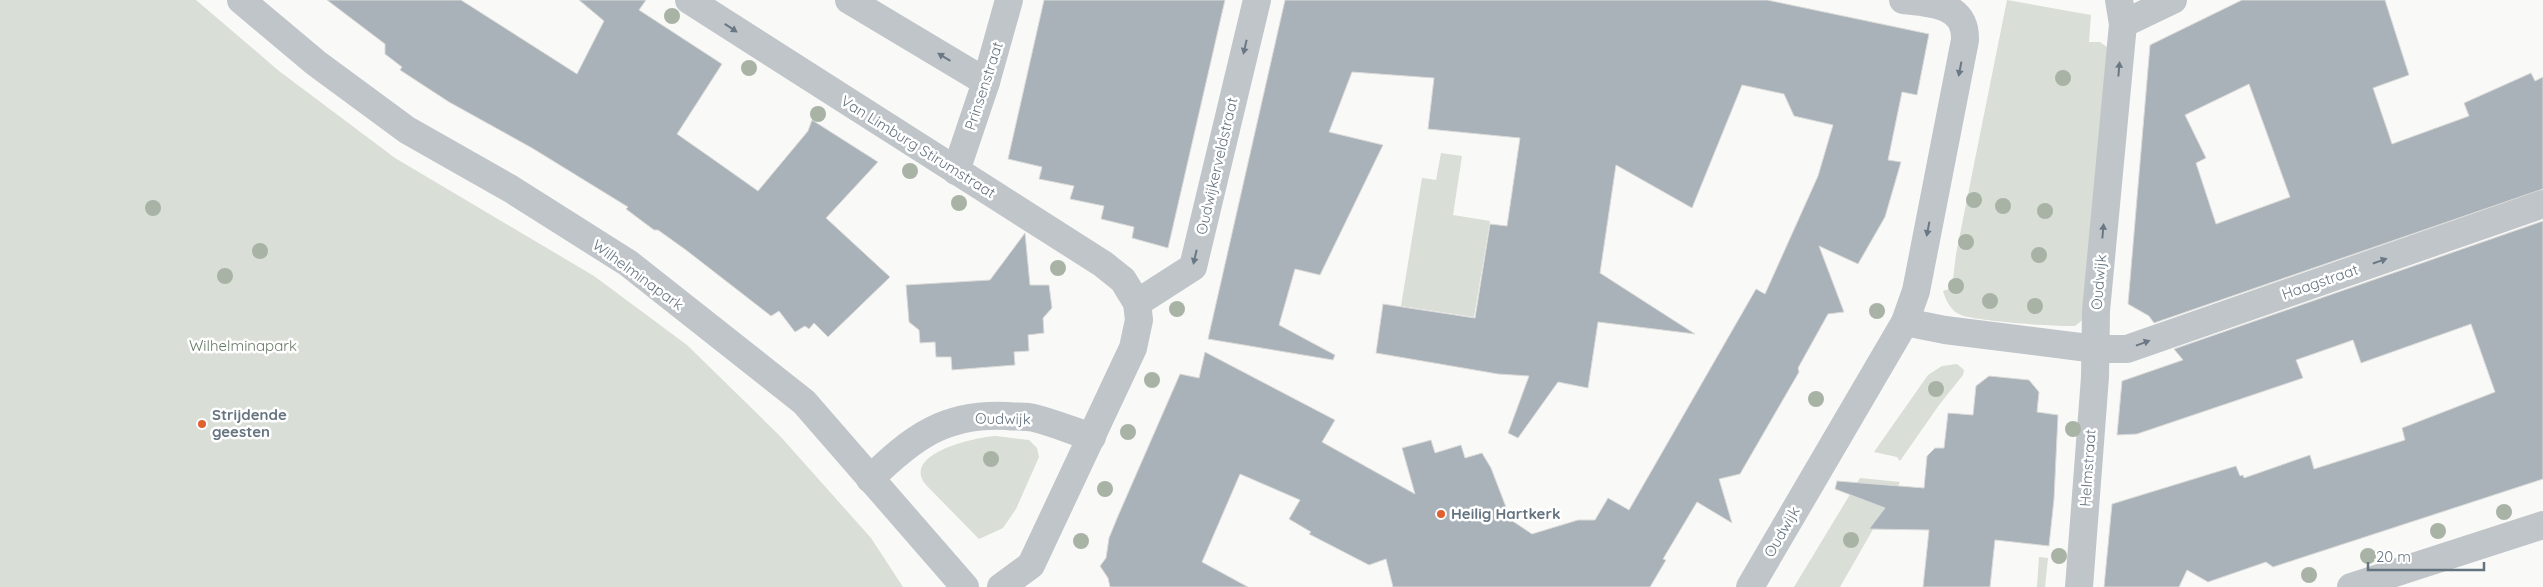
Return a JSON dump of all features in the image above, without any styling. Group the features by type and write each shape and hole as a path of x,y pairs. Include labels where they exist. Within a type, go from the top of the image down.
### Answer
{"street":[{"name":"Wilhelminapark","path":"241,0 316,63 407,130 510,189 628,263 804,402 965,587"},
{"name":"Van Limburg Stirumstraat","path":"690,0 1103,264 1123,280 1137,303"},
{"path":"849,0 986,82"},
{"name":"Prinsenstraat","path":"956,171 986,82 1009,0"},
{"name":"Oudwijkerveldstraat","path":"1137,303 1193,267 1257,0"},
{"name":"Oudwijk","path":"1750,587 1905,322 1916,291 1965,40 1963,21 1947,8 1926,2 1903,0"},
{"path":"2121,12 2173,0"},
{"name":"Oudwijk","path":"2096,349 2096,311 2121,12"},
{"name":"Haagstraat","path":"2096,349 2127,349 2543,204"},
{"path":"1001,587 1031,565 1133,348 1139,320 1137,303"},
{"path":"1905,322 1945,330 2096,349"},
{"name":"Helmstraat","path":"2079,587 2096,349"},
{"name":"Oudwijk","path":"870,479 897,452 916,439 954,420 988,415 1032,418 1092,437"},
{"path":"2351,587 2543,525"}],"green space":[{"name":"Wilhelminapark","path":"0,0 196,0 279,71 395,158 594,276 687,345 780,436 871,538 903,587 0,587"},
{"path":"2007,0 2091,15 2089,42 2100,42 2108,48 2085,318 2075,326 2017,323 1961,315 1947,302 1943,291 1952,288 1956,254"},
{"path":"1441,153 1462,156 1453,215 1490,221 1474,317 1401,306 1422,178 1436,180"},
{"path":"1957,364 1964,370 1963,375 1939,405 1900,461 1897,457 1874,452 1928,375 1942,366"},
{"path":"996,436 1029,440 1037,448 1039,457 1016,509 1003,528 979,539 926,485 921,474 923,464 931,456 943,449 973,440"},
{"path":"1860,478 1900,482 1840,587 1794,587"},
{"path":"2039,557 2048,558 2045,587 2037,587"}],"building":[{"path":"327,0 461,0 577,74 604,21 579,0 646,0 639,10 722,64 677,134 758,191 808,131 812,120 878,162 826,218 890,277 828,337 814,323 809,329 805,326 795,332 779,311 771,316 686,250 658,230 654,230 626,209 628,207 532,148 449,102 400,70 402,67 385,54 385,44"},
{"path":"1044,0 1225,0 1168,248 1132,238 1134,227 1101,219 1104,206 1070,199 1074,186 1039,179 1042,167 1008,159"},
{"path":"1285,0 1767,0 1929,34 1917,95 1902,92 1888,160 1901,162 1885,217 1858,264 1819,246 1844,312 1828,314 1798,368 1799,372 1740,474 1719,479 1732,523 1697,502 1663,559 1666,560 1650,587 1393,587 1386,559 1369,565 1309,534 1311,532 1289,519 1300,500 1240,474 1202,562 1248,587 1110,587 1108,578 1100,566 1106,558 1109,538 1180,374 1199,378 1205,352 1335,420 1322,442 1415,494 1402,448 1431,440 1435,453 1461,445 1465,458 1482,453 1491,468 1511,520 1532,534 1578,520 1595,520 1608,498 1629,510 1756,289 1765,294 1818,176 1833,125 1794,116 1784,94 1742,85 1692,208 1616,165 1600,273 1695,334 1598,322 1588,388 1558,382 1518,438 1508,433 1529,376 1498,374 1376,353 1383,304 1475,318 1490,224 1507,226 1520,138 1428,129 1434,78 1352,72 1329,132 1383,145 1320,275 1295,269 1279,325 1335,355 1333,360 1208,339"},
{"path":"2242,0 2385,0 2409,75 2373,88 2392,144 2469,116 2464,103 2531,73 2535,81 2543,77 2543,189 2154,323 2149,316 2128,304 2150,45","holes":["2249,84 2290,197 2216,224 2196,163 2206,158 2185,115"]},
{"path":"2543,221 2543,479 2273,567 2266,562 2208,582 2187,570 2179,587 2104,587 2112,504 2236,466 2240,476 2243,475 2244,478 2310,455 2314,469 2405,440 2402,428 2495,392 2471,324 2361,363 2353,340 2296,360 2303,378 2137,434 2117,435 2122,381 2183,360 2174,349"},
{"path":"1025,233 1030,285 1049,285 1052,308 1043,318 1044,333 1028,335 1029,351 1014,352 1015,365 952,370 951,357 936,357 935,342 920,343 919,330 909,322 906,285 990,280"},
{"path":"1989,376 2029,380 2039,392 2037,412 2058,415 2054,499 2049,546 1995,540 1990,587 1923,587 1929,530 1869,529 1885,508 1835,489 1837,481 1924,488 1927,456 1935,448 1944,448 1948,413 1973,415 1976,386"}],"place":[{"name":"Strijdende geesten","path":"202,424"},
{"name":"Heilig Hartkerk","path":"1441,514"}]}
